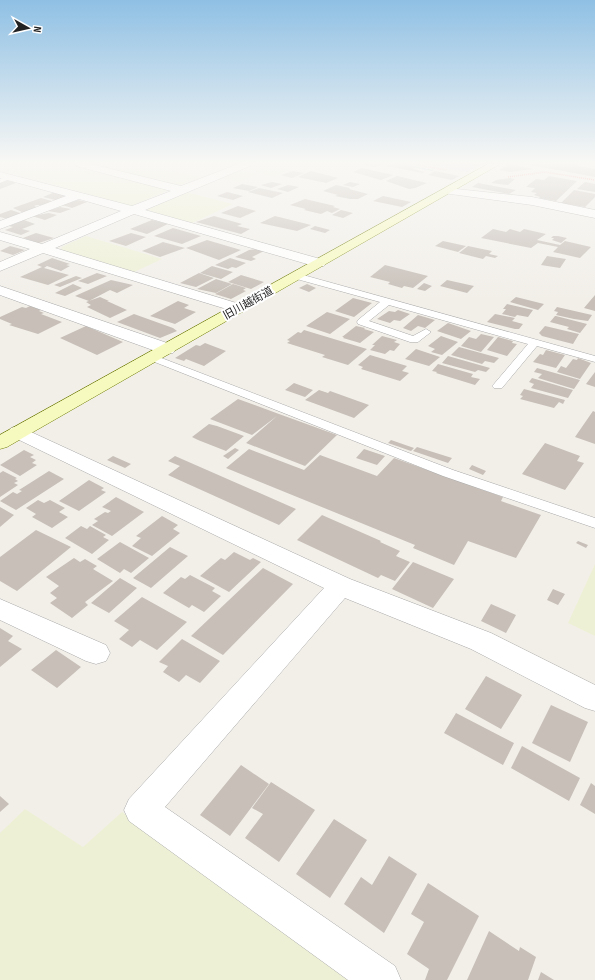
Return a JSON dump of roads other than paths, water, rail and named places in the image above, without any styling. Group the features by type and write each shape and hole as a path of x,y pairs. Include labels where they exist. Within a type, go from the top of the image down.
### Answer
{"main road":[{"name":"旧川越街道","path":"9,437 413,210"}],"street":[{"path":"0,225 40,210"},
{"path":"0,267 43,250 133,210 319,262"},
{"path":"574,210 595,214"},
{"path":"0,236 238,308"},
{"path":"0,290 167,349"},
{"path":"9,437 341,586 481,641 595,699"},
{"path":"341,586 142,810 381,980"},
{"path":"0,609 96,653"}],"lane":[{"path":"296,276 595,359"},
{"path":"387,301 362,322 414,340 426,332"},
{"path":"498,386 535,342"},
{"path":"151,357 448,473 595,523"}]}
